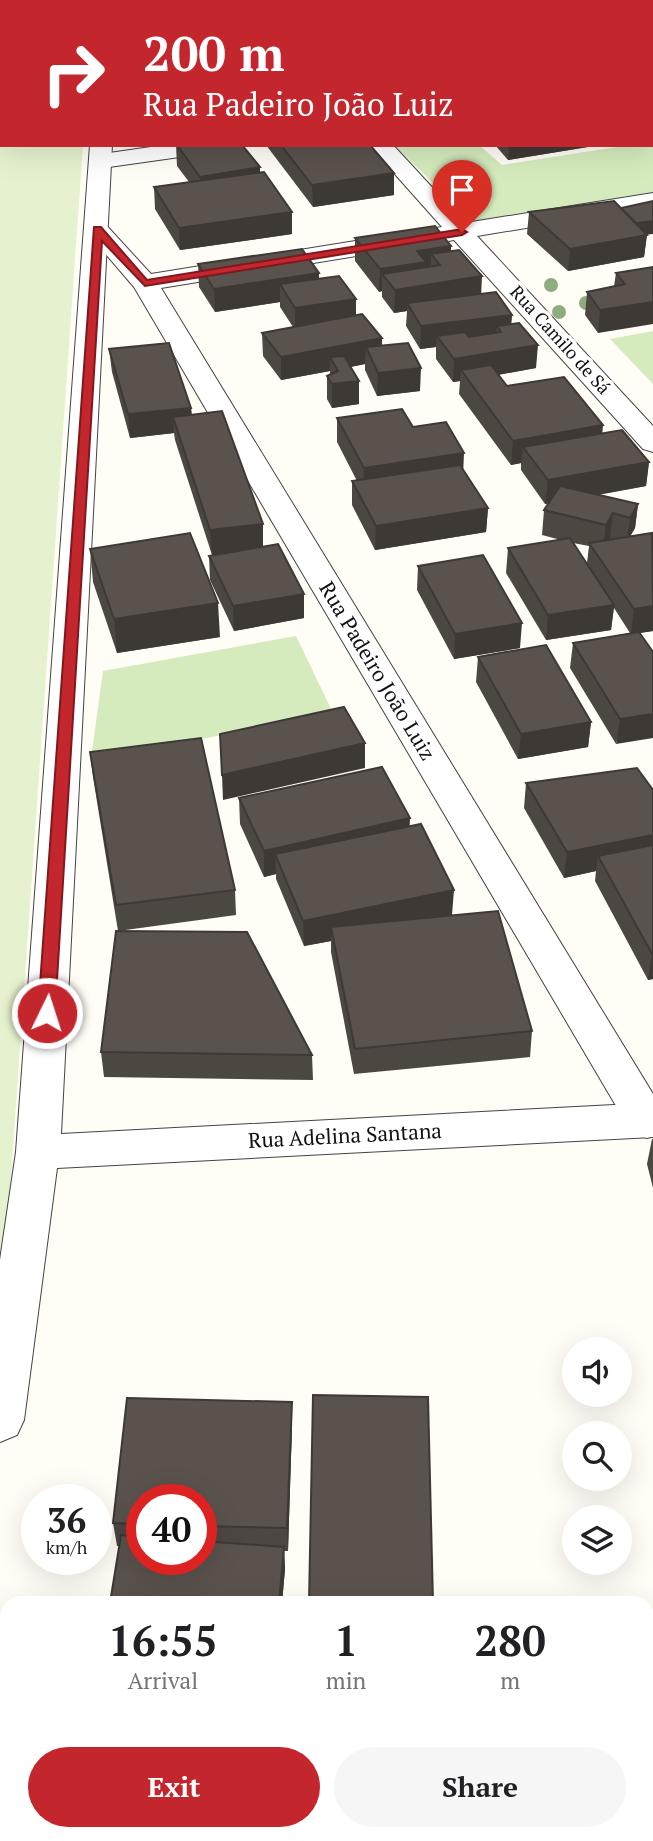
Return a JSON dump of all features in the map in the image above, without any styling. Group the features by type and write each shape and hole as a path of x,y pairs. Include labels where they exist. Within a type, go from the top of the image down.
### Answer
{"street":[{"path":"0,1420 38,1152 102,153 187,147"},
{"name":"Rua Camilo de Sá","path":"382,147 653,443"},
{"path":"145,283 653,200"},
{"name":"Rua Padeiro João Luiz","path":"97,230 145,283 650,1121"},
{"name":"Rua Adelina Santana","path":"38,1152 650,1121"}],"green space":[{"path":"0,147 83,147 5,1263 0,1264"},
{"path":"396,147 481,147 502,165 617,147 653,147 653,192 475,224"},
{"path":"653,331 653,384 610,339"},
{"path":"296,636 334,715 91,759 103,671"}],"building":[{"path":"178,147 244,147 260,167 200,177"},
{"path":"283,147 372,147 394,173 312,185"},
{"path":"264,172 292,212 179,228 154,187"},
{"path":"614,201 647,235 570,249 529,212"},
{"path":"653,201 653,221 636,223 621,208"},
{"path":"435,226 451,246 417,251 426,262 380,269 355,238"},
{"path":"302,249 319,273 214,289 198,264"},
{"path":"459,250 482,276 395,290 382,274 440,265 431,254"},
{"path":"653,267 653,302 600,310 587,292 625,284 616,273"},
{"path":"339,276 356,299 295,308 280,284"},
{"path":"496,292 512,315 421,326 407,303"},
{"path":"362,314 382,338 281,357 262,333"},
{"path":"519,323 538,345 454,359 437,336 465,332 469,337 501,332 497,326"},
{"path":"169,343 191,408 128,414 109,349"},
{"path":"408,343 421,368 378,373 366,347"},
{"path":"344,356 359,381 332,384 327,376 338,371 330,357"},
{"path":"491,365 507,386 564,377 603,425 513,441 461,370"},
{"path":"402,409 413,427 446,422 464,453 364,468 337,418"},
{"path":"222,411 263,524 210,530 173,417"},
{"path":"622,430 649,462 548,480 523,447"},
{"path":"460,465 488,508 376,526 352,481"},
{"path":"560,486 638,504 630,518 613,513 606,525 544,510"},
{"path":"190,533 218,603 114,619 90,549"},
{"path":"652,533 653,606 634,609 589,543"},
{"path":"570,538 614,605 548,615 508,548"},
{"path":"278,544 304,594 233,606 209,556"},
{"path":"483,555 522,623 455,634 418,566"},
{"path":"639,632 653,652 653,714 620,719 573,643"},
{"path":"546,645 591,722 521,734 478,657"},
{"path":"344,707 365,743 222,775 220,734"},
{"path":"201,738 235,890 116,905 90,752"},
{"path":"382,767 410,818 264,851 239,798"},
{"path":"637,768 653,790 653,835 567,852 526,783"},
{"path":"421,824 454,890 303,921 275,854"},
{"path":"653,845 653,954 652,954 598,856"},
{"path":"498,911 532,1031 355,1049 331,927"},
{"path":"116,931 247,932 312,1055 101,1052"},
{"path":"313,1395 428,1397 433,1596 309,1596"},
{"path":"127,1398 292,1402 287,1528 217,1526 217,1484 126,1484 126,1523 113,1523"},
{"path":"121,1535 126,1535 126,1575 217,1575 217,1542 284,1547 280,1596 111,1596"}],"route":[{"path":"47,1013 97,230 145,283 462,232"}]}
